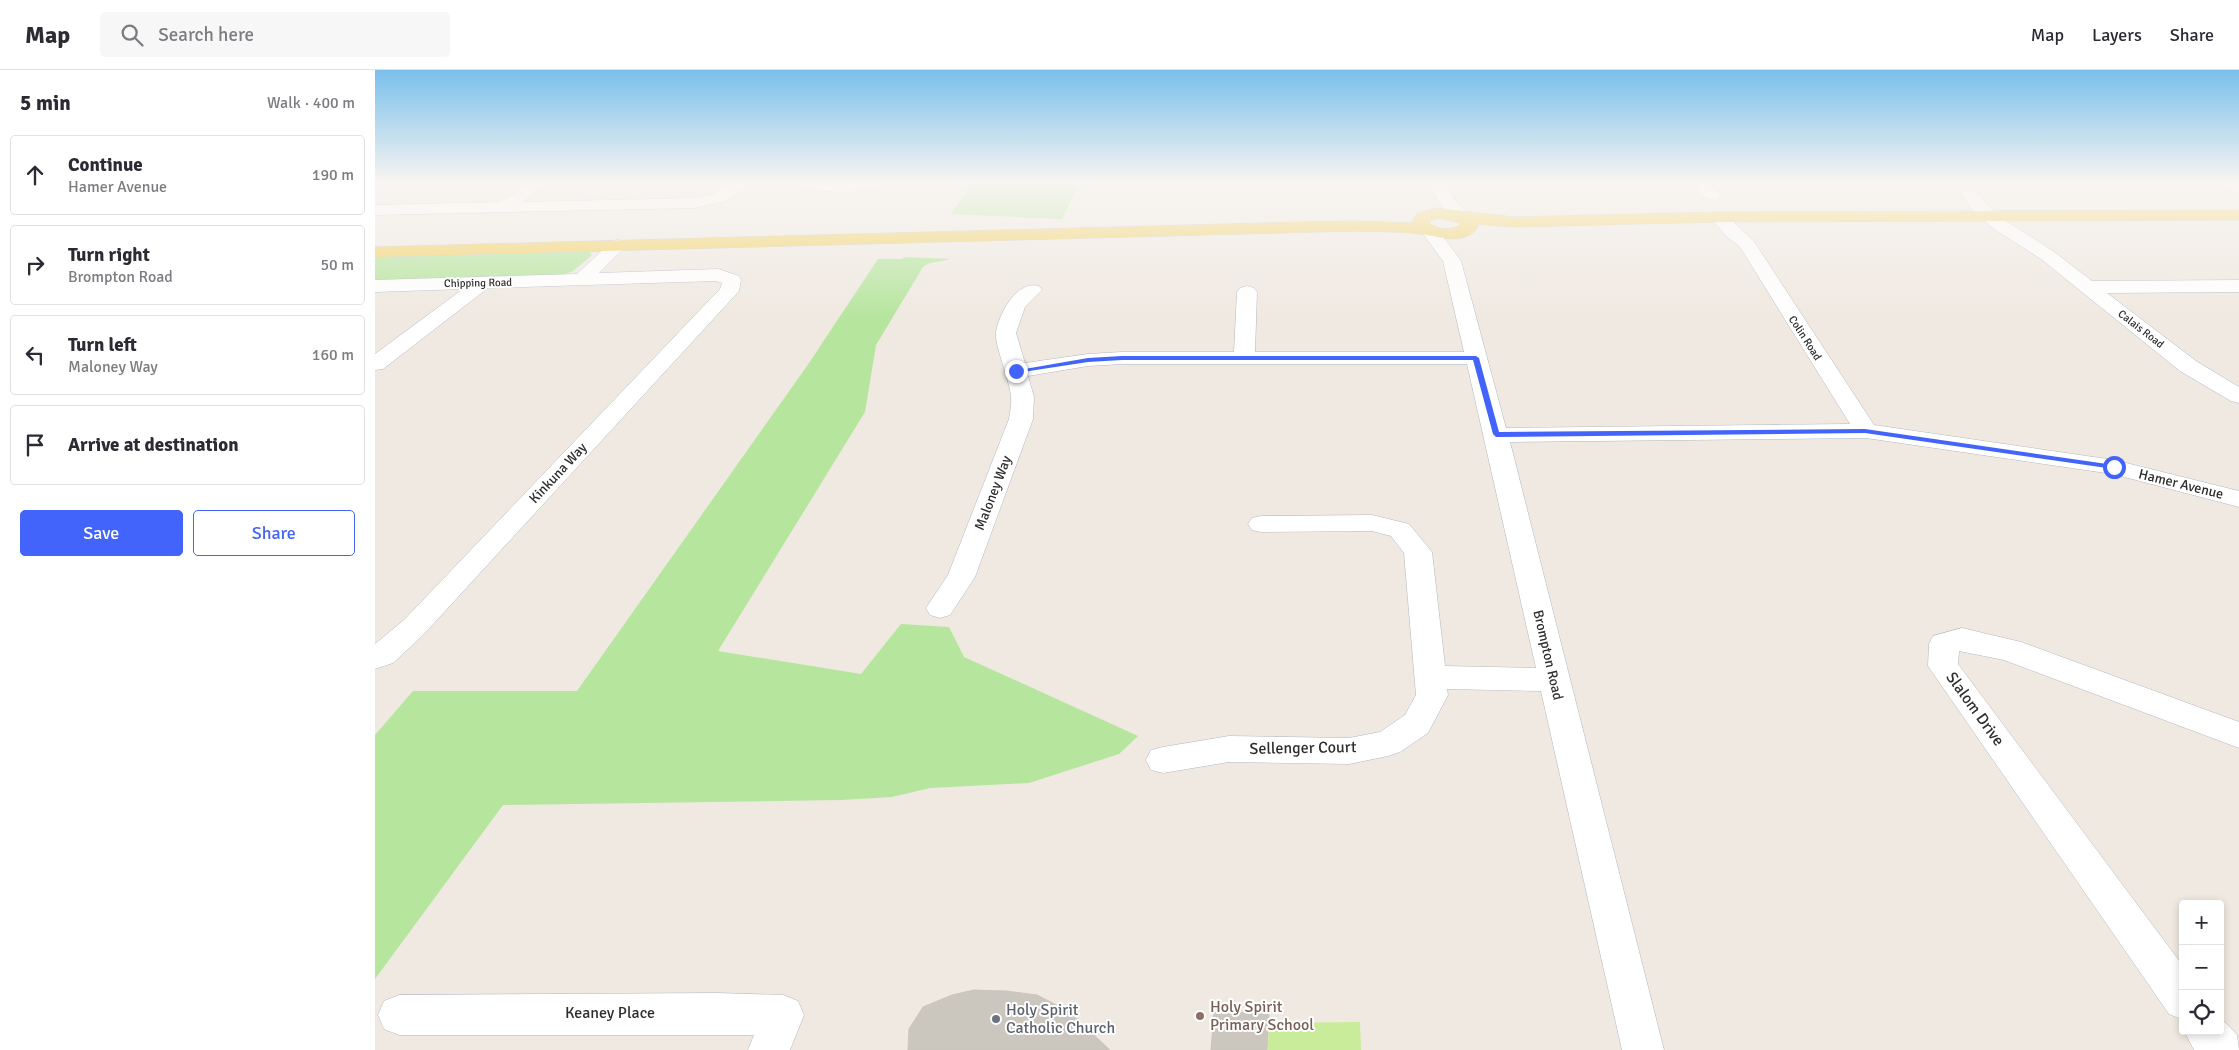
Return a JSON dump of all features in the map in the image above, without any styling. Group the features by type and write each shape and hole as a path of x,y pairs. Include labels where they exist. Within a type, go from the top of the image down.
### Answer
{"main road":[{"path":"375,252 618,244 1324,227"}],"street":[{"name":"Brompton Road","path":"1428,227 1452,261 1496,434 1643,1050"},
{"path":"1452,261 1462,227"},
{"name":"Colin Road","path":"1736,227 1865,431"},
{"name":"Calais Road","path":"2013,227 2187,366 2239,396"},
{"path":"581,280 618,244"},
{"name":"Chipping Road","path":"375,286 718,275 732,280"},
{"name":"Kinkuna Way","path":"375,658 382,655 414,627 729,291 732,280"},
{"path":"375,364 483,283"},
{"path":"2088,287 2239,286"},
{"name":"Maloney Way","path":"940,608 961,577 1021,419 1023,397 1006,333 1016,305 1032,290"},
{"path":"1244,359 1247,292"},
{"path":"1016,371 1088,360 1122,358 1476,358"},
{"name":"Hamer Avenue","path":"1496,434 1865,431 2114,467 2239,499"},
{"name":"Sellenger Court","path":"1163,760 1229,749 1349,751 1388,743 1417,724 1432,695 1418,552 1400,530 1372,523 1261,524"},
{"name":"Slalom Drive","path":"2179,994 1943,666 1944,644 1962,639 2010,650 2239,735"},
{"path":"1431,676 1554,680"},
{"name":"Keaney Place","path":"399,1015 718,1013 783,1015 769,1050"},
{"path":"2209,1035 2222,1050"}],"green space":[{"path":"588,249 592,255 573,271 563,275 375,281 375,255"},
{"path":"904,257 951,259 930,263 923,267 876,345 865,412 718,651 861,674 901,624 949,627 964,657 1138,736 1119,754 1029,783 930,788 892,797 841,800 503,805 375,979 375,735 413,691 577,691 807,366 878,259 902,259"},
{"path":"1360,1022 1361,1050 1268,1050 1269,1023"}],"building":[{"name":"Holy Spirit Catholic Church","path":"974,990 1006,991 1037,995 1068,1011 1110,1050 908,1050 909,1029 923,1007 952,995"},
{"path":"1214,1012 1269,1013 1267,1050 1211,1050"}],"place":[{"name":"Holy Spirit Primary School","path":"1200,1016"},
{"name":"Holy Spirit Catholic Church","path":"996,1019"}],"route":[{"path":"1016,371 1088,360 1122,358 1476,358 1496,434 1865,431 2114,467"}]}
